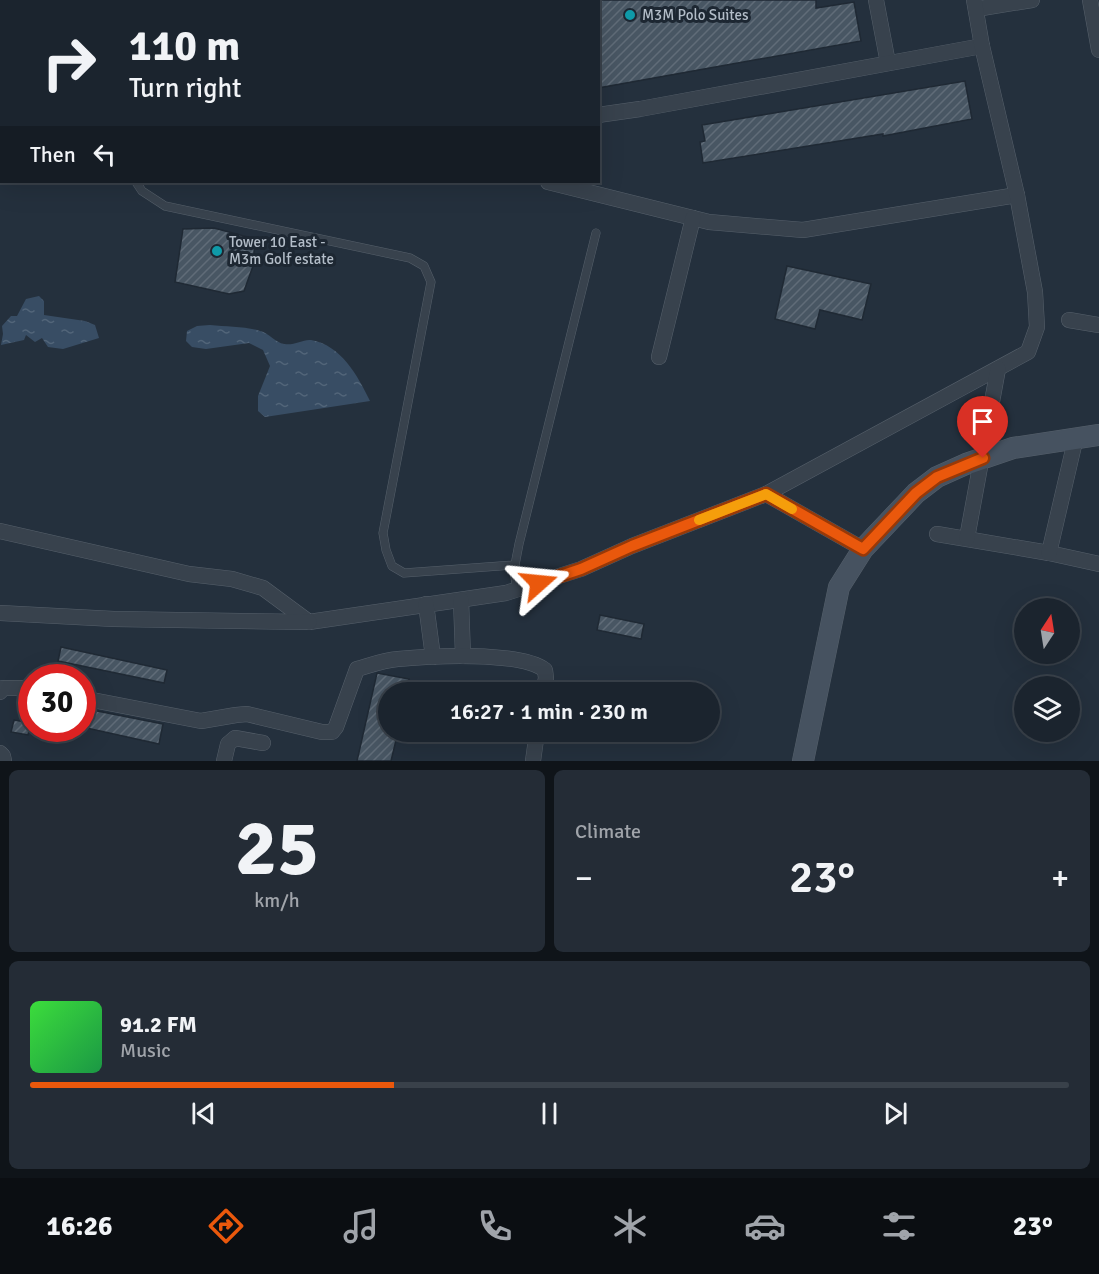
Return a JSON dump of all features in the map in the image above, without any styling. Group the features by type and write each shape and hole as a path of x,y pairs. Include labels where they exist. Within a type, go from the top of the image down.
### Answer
{"street":[{"path":"876,0 888,63"},
{"path":"0,613 114,619 309,622 506,593 581,569 632,546 766,494 1028,352 1036,327 1035,292 1017,195 982,46 975,5 1032,0"},
{"path":"1090,0 1099,50"},
{"path":"600,115 982,46"},
{"path":"552,183 709,222 803,230 1017,195"},
{"path":"659,357 693,218"},
{"path":"1069,320 1099,325"},
{"path":"967,538 998,369"},
{"path":"803,761 839,587 863,549 916,493 937,477 1013,448 1099,435"},
{"path":"1049,553 1076,437"},
{"path":"766,494 863,549"},
{"path":"0,531 189,574 232,579 263,588 309,622"},
{"path":"937,534 1099,564"},
{"path":"460,600 463,656"},
{"path":"426,604 433,657"},
{"path":"96,701 201,722 247,714 322,732 332,732 336,727 357,669 396,659 501,657 538,666 545,670 545,682"},
{"path":"0,692 3,688 18,688"},
{"path":"224,761 228,744 235,738 263,743"},
{"path":"533,761 536,742"},
{"path":"0,753 3,761"}],"lane":[{"path":"137,183 142,191 165,206 410,258 424,266 431,282 383,533 386,550 392,566 404,573 515,565"},
{"path":"517,590 515,565 597,232"}],"water":[{"path":"39,296 44,301 44,315 85,321 95,325 99,338 63,349 48,347 42,338 35,342 26,335 24,340 1,345 2,326 11,316 17,316 26,299"},
{"path":"197,326 254,329 284,344 308,340 322,343 340,355 347,363 370,401 265,417 258,411 258,396 270,366 263,350 249,343 206,349 192,347 186,341 187,331"}],"building":[{"path":"600,0 816,0 816,8 854,2 861,41 600,88"},
{"path":"965,81 972,119 883,136 883,134 703,163 700,142 705,141 702,125"},
{"name":"Tower 10 East - M3m Golf estate","path":"214,228 255,239 253,266 244,291 229,294 175,282 183,229"},
{"path":"787,266 871,284 862,320 820,310 815,329 775,319"},
{"path":"600,615 644,624 641,639 597,630"},
{"path":"61,647 167,670 164,683 96,669 96,664 72,664 58,661"},
{"path":"377,673 409,679 408,682 378,682 378,742 396,742 391,761 357,761"},
{"path":"96,711 163,724 159,744 96,730"},
{"path":"14,720 18,721 18,733 11,732"}],"slow traffic":[{"path":"699,520 766,494 792,509"}],"place":[{"name":"M3M Polo Suites","path":"630,15"},
{"name":"Tower 10 East - M3m Golf estate","path":"217,251"}],"route":[{"path":"539,583 581,569 632,546 766,494 863,549 916,493 937,477 983,458"}]}
